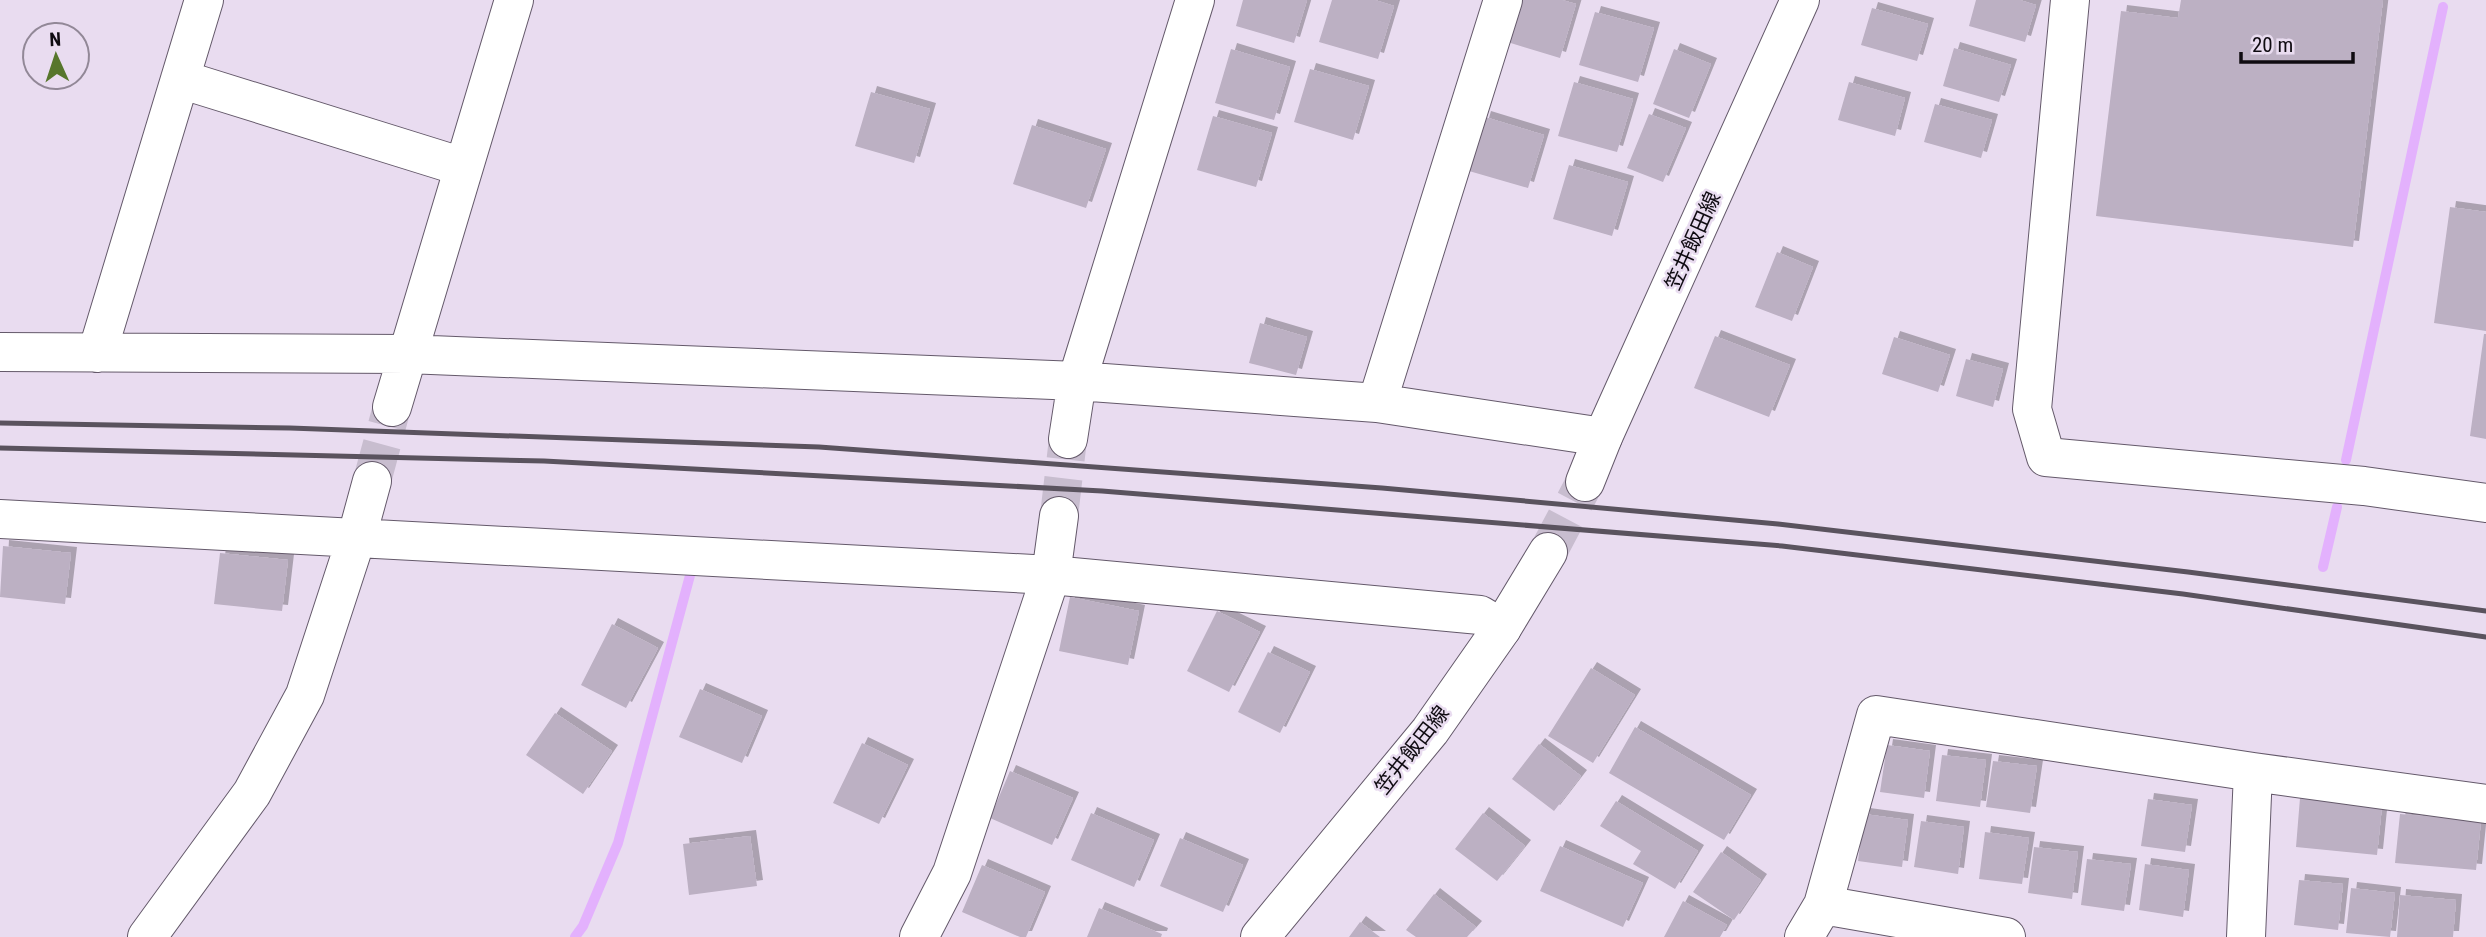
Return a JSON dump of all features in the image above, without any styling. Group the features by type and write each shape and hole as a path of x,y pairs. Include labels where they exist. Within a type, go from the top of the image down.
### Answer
{"street":[{"path":"97,352 204,0"},
{"path":"392,407 514,0"},
{"path":"1068,439 1077,381 1195,0"},
{"path":"1377,403 1503,0"},
{"name":"笠井飯田線","path":"1585,482 1800,0"},
{"path":"2070,0 2032,409 2046,457 2364,486 2486,503"},
{"path":"180,79 463,167"},
{"path":"0,352 407,354 1077,381 1377,403 1603,437"},
{"path":"147,937 252,793 305,695 357,536 372,481"},
{"path":"919,937 952,873 1051,575 1059,516"},
{"path":"0,519 1051,575 1480,615 1502,628"},
{"name":"笠井飯田線","path":"1260,937 1430,731 1502,628 1548,552"},
{"path":"1804,937 1823,905 1877,715 2486,804"},
{"path":"2246,937 2253,772"},
{"path":"1823,905 2002,937"}],"building":[{"path":"1243,0 1307,0 1294,43 1236,26"},
{"path":"1332,0 1375,0 1394,6 1378,59 1319,42"},
{"path":"1513,0 1562,0 1576,4 1560,58 1501,40"},
{"path":"1976,0 2020,0 2036,5 2025,42 1969,26"},
{"path":"2181,0 2383,0 2353,247 2096,216 2121,11 2178,18"},
{"path":"1872,8 1928,24 1917,61 1861,45"},
{"path":"1595,12 1654,28 1638,82 1579,65"},
{"path":"1954,48 2011,65 1999,102 1943,86"},
{"path":"1231,49 1290,67 1274,120 1215,103"},
{"path":"1674,49 1711,64 1689,118 1653,104"},
{"path":"1310,69 1369,86 1353,140 1294,122"},
{"path":"1574,82 1633,99 1617,152 1558,136"},
{"path":"1849,82 1905,98 1895,136 1838,120"},
{"path":"871,92 930,109 914,163 855,146"},
{"path":"1935,104 1992,120 1981,158 1924,142"},
{"path":"1649,114 1686,128 1663,182 1627,168"},
{"path":"1213,116 1272,133 1256,187 1197,170"},
{"path":"1485,117 1544,135 1528,188 1469,171"},
{"path":"1032,125 1106,149 1086,208 1013,184"},
{"path":"1569,165 1628,182 1612,236 1553,219"},
{"path":"2450,207 2486,212 2486,331 2434,323"},
{"path":"1777,252 1813,267 1792,321 1755,307"},
{"path":"1260,323 1307,337 1296,375 1249,363"},
{"path":"2486,334 2486,439 2470,436"},
{"path":"1715,336 1790,365 1769,417 1694,388"},
{"path":"1894,337 1950,355 1938,392 1882,374"},
{"path":"1966,359 2003,369 1993,407 1956,396"},
{"path":"3,546 71,553 65,604 0,597"},
{"path":"220,553 288,560 282,611 214,604"},
{"path":"1070,597 1139,611 1128,665 1059,651"},
{"path":"1217,611 1260,632 1229,692 1187,671"},
{"path":"612,624 658,648 626,708 581,685"},
{"path":"1268,652 1310,672 1280,733 1238,712"},
{"path":"1591,668 1635,695 1593,763 1548,736"},
{"path":"700,689 762,716 742,763 679,737"},
{"path":"555,713 612,751 583,794 526,755"},
{"path":"1635,727 1751,795 1724,840 1609,773"},
{"path":"862,743 908,765 879,824 833,803"},
{"path":"1539,744 1581,776 1554,811 1512,779"},
{"path":"1887,745 1930,751 1924,798 1880,792"},
{"path":"1942,755 1986,760 1980,807 1936,801"},
{"path":"1993,761 2037,766 2030,813 1986,807"},
{"path":"1010,771 1073,798 1052,845 990,818"},
{"path":"2300,798 2382,806 2377,855 2296,847"},
{"path":"2148,799 2192,805 2185,852 2141,846"},
{"path":"1616,801 1698,851 1675,889 1633,864 1641,851 1600,826"},
{"path":"1091,813 1154,840 1134,887 1071,860"},
{"path":"1483,813 1525,846 1497,881 1455,849"},
{"path":"1864,814 1908,820 1902,867 1858,861"},
{"path":"2400,814 2481,821 2476,870 2395,863"},
{"path":"1921,821 1964,827 1958,874 1914,867"},
{"path":"1985,832 2029,838 2022,884 1979,879"},
{"path":"750,836 757,886 689,895 683,844"},
{"path":"1180,838 1243,865 1223,912 1160,886"},
{"path":"1560,846 1643,883 1623,927 1540,891"},
{"path":"2034,847 2078,852 2072,899 2028,893"},
{"path":"1721,852 1761,880 1734,920 1693,892"},
{"path":"2087,859 2131,864 2124,911 2081,905"},
{"path":"2145,864 2189,870 2183,917 2139,910"},
{"path":"982,865 1045,892 1026,937 1020,937 962,912"},
{"path":"2299,880 2343,884 2338,930 2294,925"},
{"path":"2351,888 2395,893 2390,937 2346,933"},
{"path":"1434,894 1476,927 1467,937 1416,937 1406,930"},
{"path":"2400,895 2456,900 2453,937 2397,937"},
{"path":"1683,901 1727,925 1720,937 1664,937"},
{"path":"1099,908 1162,934 1161,937 1087,937"},
{"path":"1360,922 1380,937 1349,937"}],"waterway":[{"path":"2346,460 2443,7"},
{"path":"2323,567 2337,507"},
{"path":"575,937 583,926 618,843 692,568"}],"tunnel":[{"path":"372,481 392,407"},
{"path":"1059,516 1068,439"},
{"path":"1548,552 1585,482"}],"railway":[{"path":"0,423 290,428 819,447 1382,488 1778,524 2188,572 2486,611"},
{"path":"0,448 544,461 1102,491 1782,546 2183,594 2486,637"}]}
